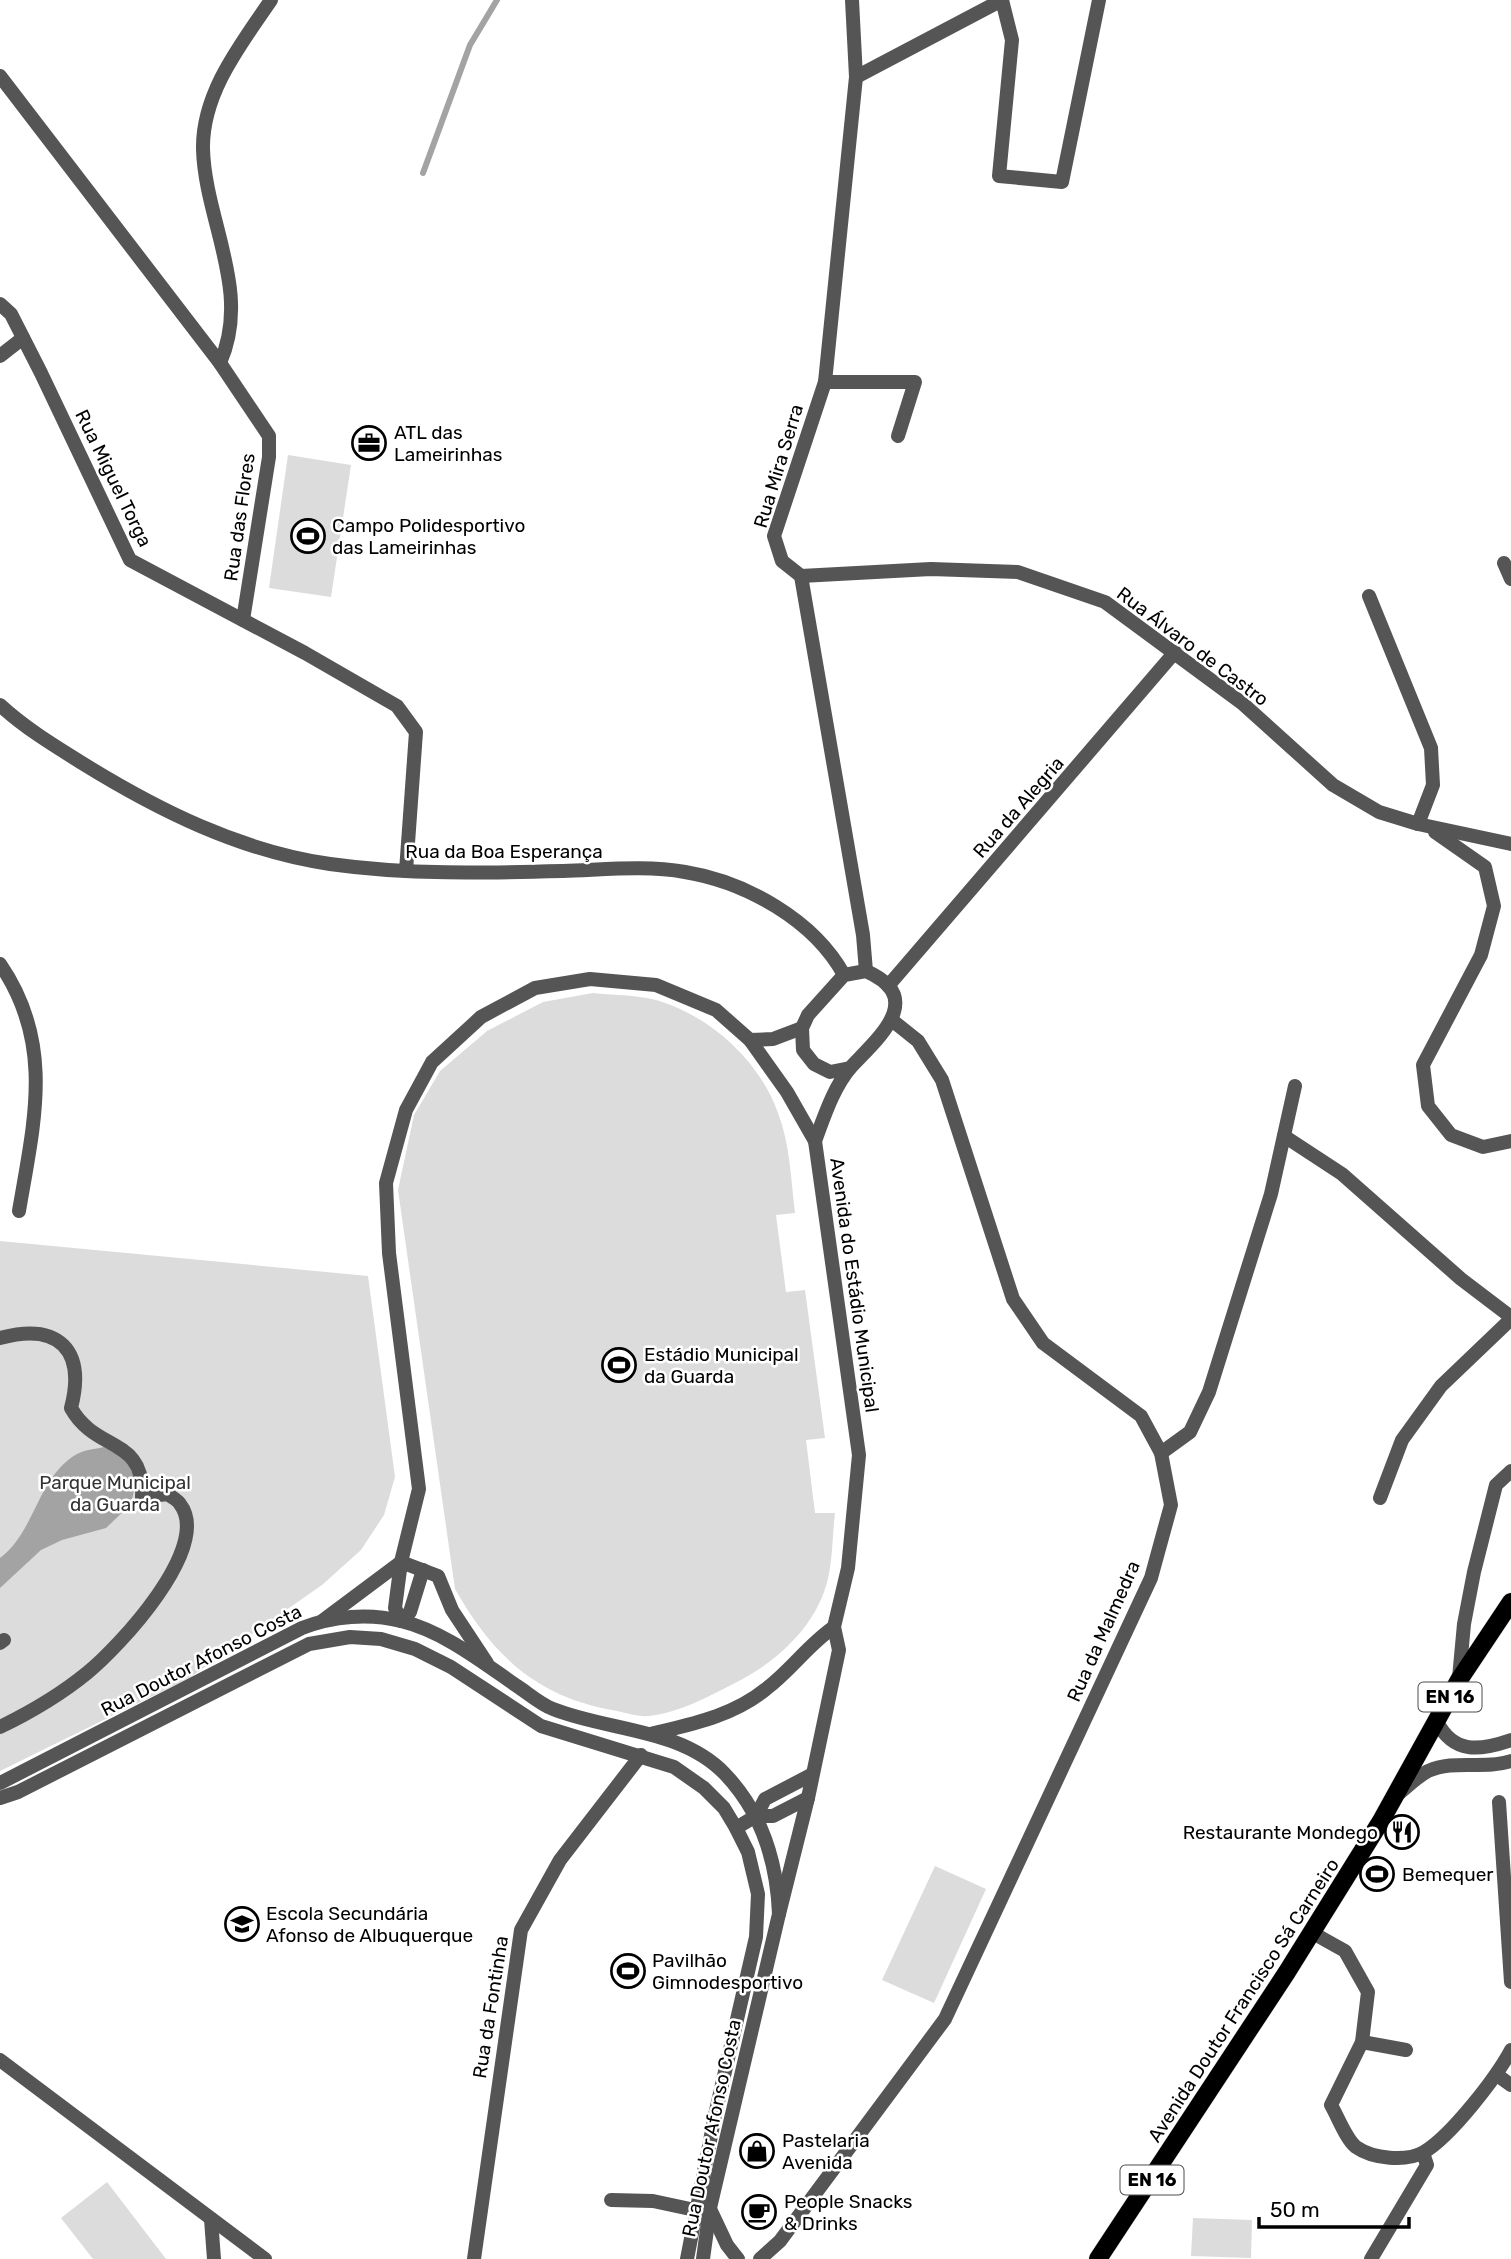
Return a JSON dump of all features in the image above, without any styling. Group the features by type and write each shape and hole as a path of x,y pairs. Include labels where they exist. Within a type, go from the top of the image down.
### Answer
{"main road":[{"name":"EN 16","path":"1396,1795 1459,1680 1511,1602"},
{"name":"Avenida Doutor Francisco Sá Carneiro","path":"1106,2256 1396,1795"}],"street":[{"path":"220,363 231,339 228,266 208,184 203,147 208,113 227,66 271,0"},
{"name":"Rua Mira Serra","path":"801,576 782,561 774,536 825,382 856,77 852,0"},
{"path":"856,77 1002,0 1012,40 999,176 1062,182 1099,0"},
{"name":"Rua das Flores","path":"0,76 220,363 269,436 270,457 243,620"},
{"name":"Rua Miguel Torga","path":"0,304 11,314 130,560 243,620"},
{"path":"0,356 23,338"},
{"path":"825,382 915,382 898,436"},
{"path":"1504,563 1511,579"},
{"name":"Rua Álvaro de Castro","path":"801,576 931,569 1018,572 1105,602 1242,704 1333,785 1379,811 1423,826"},
{"path":"801,576 863,935 866,971"},
{"path":"1369,596 1431,748 1433,785 1423,826"},
{"path":"243,620 397,706 416,732 406,871"},
{"name":"Rua da Alegria","path":"888,986 1175,652"},
{"name":"Rua da Boa Esperança","path":"0,705 24,727 113,782 192,825 280,853 329,864 406,871 684,872 741,888 789,916 830,950 844,975"},
{"path":"1423,826 1511,844"},
{"path":"1423,826 1485,867 1494,906 1481,955 1423,1065 1428,1105 1451,1135 1483,1147 1511,1141"},
{"path":"0,964 27,1016 37,1062 33,1123 19,1211"},
{"path":"815,1141 827,1111 850,1068 893,1021 895,1002 888,986 866,971 844,975 808,1015 802,1028 803,1050 814,1064 830,1072 850,1068"},
{"name":"Avenida do Estádio Municipal","path":"401,1621 395,1608 401,1562 419,1489 389,1253 386,1183 406,1111 432,1062 481,1017 535,988 590,979 656,985 716,1010 750,1040 787,1092 815,1141 859,1455 848,1568 834,1627 839,1650 808,1798 779,1914"},
{"name":"Rua da Malmedra","path":"760,2259 780,2241 945,2019 1151,1578 1171,1505 1161,1453 1141,1416 1044,1343 1013,1298 942,1080 918,1041 893,1021"},
{"path":"750,1040 773,1039 802,1028"},
{"path":"1161,1453 1190,1432 1209,1392 1272,1194 1295,1086"},
{"path":"1284,1136 1342,1174 1461,1279 1511,1318 1434,1397 1402,1440 1380,1498"},
{"path":"0,1338 41,1334 63,1342 75,1362 78,1383 71,1408 79,1422 101,1439 131,1454 143,1478 142,1497 168,1494 181,1504 186,1524 181,1557 156,1599 119,1643 88,1673 58,1694 0,1727"},
{"path":"1459,1680 1464,1624 1474,1572 1496,1485 1511,1471"},
{"path":"322,1621 401,1562 438,1576 452,1610 490,1668"},
{"path":"396,1642 401,1621 410,1612 423,1570"},
{"name":"Rua Doutor Afonso Costa","path":"0,1783 322,1621 359,1617 401,1621 435,1634 550,1708 608,1726 651,1734 697,1753 723,1772 756,1816 778,1880 779,1914 703,2209 687,2259"},
{"path":"651,1734 735,1710 766,1689 812,1642 834,1627"},
{"name":"Rua Doutor Afonso Costa","path":"0,1798 30,1786 309,1644 350,1637 396,1642 451,1667 541,1726 641,1755 674,1768 704,1788 724,1808 748,1852 758,1894 756,1937 703,2209 704,2259"},
{"path":"1437,1722 1446,1740 1459,1747 1494,1746 1511,1740"},
{"path":"1428,1771 1418,1755 1446,1740"},
{"name":"Rua da Fontinha","path":"474,2259 521,1930 560,1860 641,1755"},
{"path":"1396,1795 1428,1771 1457,1765 1500,1765 1511,1760"},
{"path":"736,1828 756,1816 765,1800 811,1774"},
{"path":"756,1816 773,1816 808,1798"},
{"path":"1499,1802 1507,1871 1511,1982"},
{"path":"1311,1932 1345,1951 1368,1992 1362,2042 1331,2105 1356,2146 1389,2159 1423,2153 1461,2117 1497,2075 1511,2050"},
{"path":"1362,2042 1406,2050"},
{"path":"0,2060 265,2259"},
{"path":"1497,2075 1511,2085"},
{"path":"1371,2259 1427,2165 1423,2153"},
{"path":"611,2200 653,2200 703,2209 738,2259"},
{"path":"211,2218 214,2259"}],"green space":[{"name":"Campo Polidesportivo das Lameirinhas","path":"288,455 351,465 331,597 269,588"},
{"name":"Estádio Municipal da Guarda","path":"593,993 652,999 692,1015 711,1027 744,1057 769,1093 785,1137 795,1213 776,1215 786,1292 805,1290 825,1438 806,1440 815,1513 835,1513 827,1583 817,1607 799,1634 775,1657 747,1676 692,1704 649,1716 585,1703 538,1683 519,1669 484,1633 455,1589 398,1190 414,1115 440,1071 487,1031 543,1002"},
{"name":"Parque Municipal da Guarda","path":"0,1241 368,1276 395,1477 384,1515 361,1550 322,1585 189,1678 0,1771"},
{"path":"935,1866 986,1889 934,2003 882,1980"},
{"path":"107,2182 166,2259 93,2259 61,2218"},
{"path":"1193,2218 1252,2220 1251,2258 1191,2256"}],"shaded area":[{"path":"104,1447 126,1459 136,1481 131,1504 106,1528 62,1540 41,1550 0,1588 0,1558 22,1534 53,1476 77,1454"}],"waterway":[{"path":"423,173 470,45 497,0"}],"place":[{"name":"ATL das Lameirinhas","path":"369,443"},
{"name":"Campo Polidesportivo das Lameirinhas","path":"308,536"},
{"name":"Estádio Municipal da Guarda","path":"619,1365"},
{"name":"Restaurante Mondego","path":"1402,1832"},
{"name":"Bemequer","path":"1377,1874"},
{"name":"Escola Secundária Afonso de Albuquerque","path":"242,1924"},
{"name":"Pavilhão Gimnodesportivo","path":"628,1971"},
{"name":"Pastelaria Avenida","path":"757,2151"},
{"name":"People Snacks & Drinks","path":"759,2212"}]}
